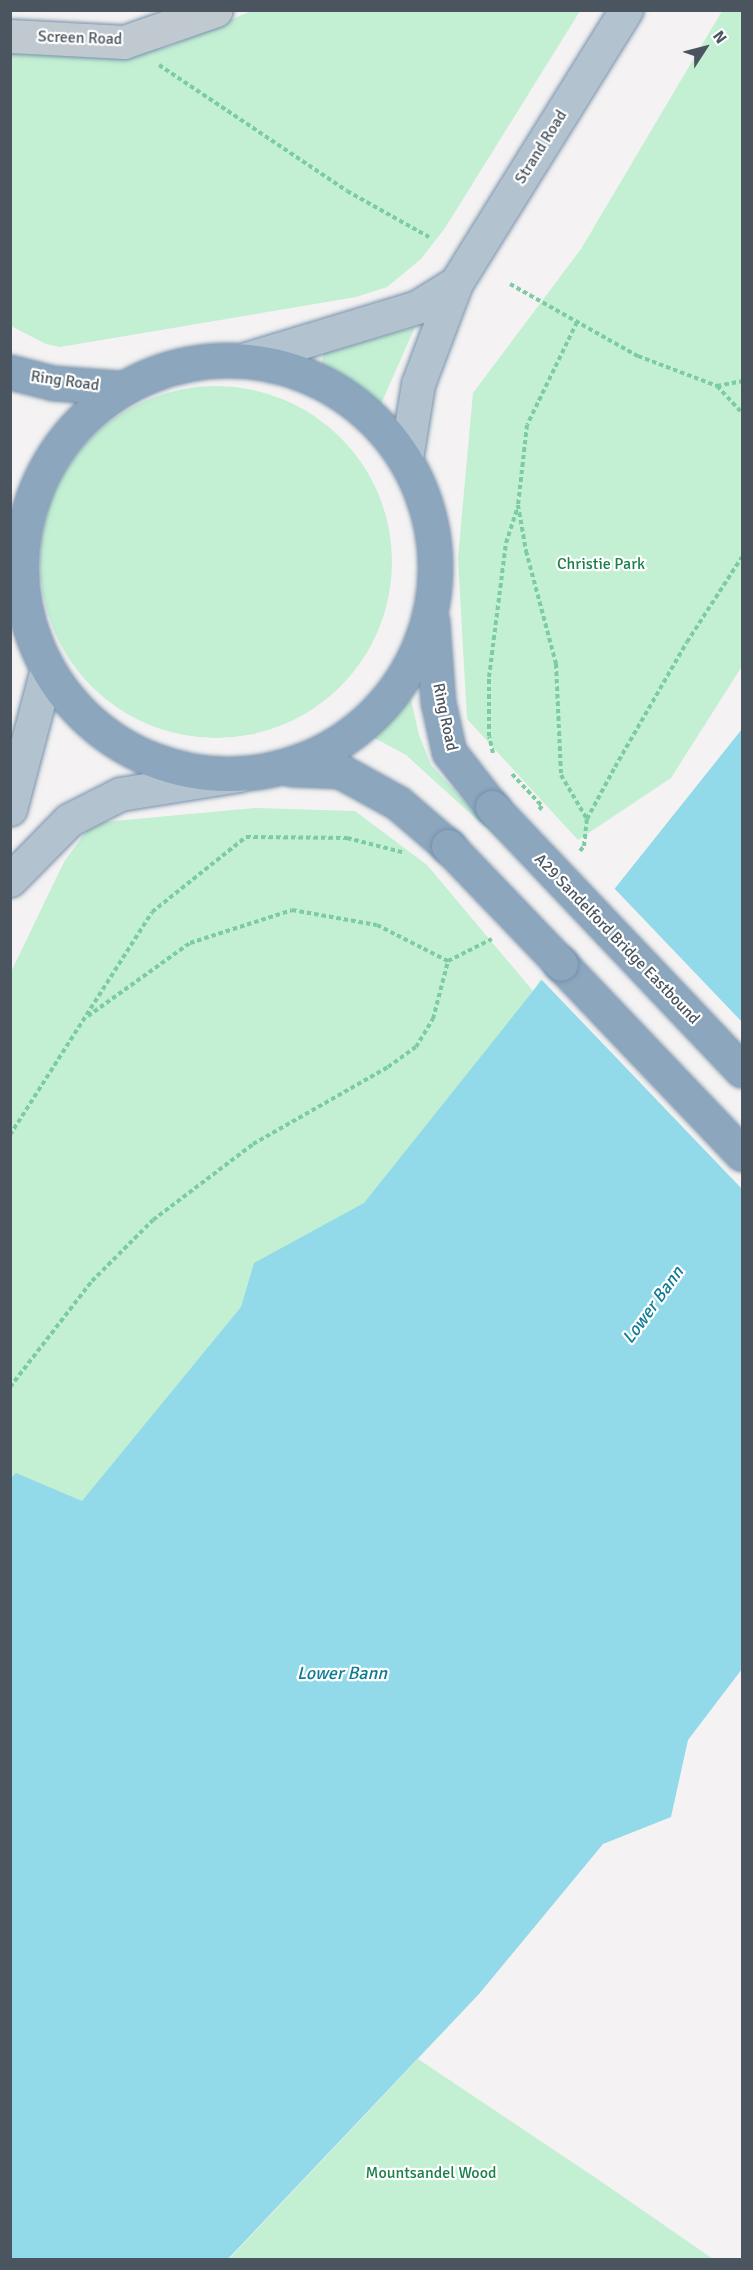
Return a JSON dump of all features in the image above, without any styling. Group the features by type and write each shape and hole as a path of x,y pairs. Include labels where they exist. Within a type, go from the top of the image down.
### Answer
{"highway":[{"path":"280,769 333,747 377,712 411,666 431,614 437,560 428,507 406,458 364,409 309,374 246,359 177,364 120,388 73,427 45,470 16,529 24,605 47,669 76,708 113,740 167,765 197,773 239,775 280,769 340,771 398,803 448,846 742,1154"},
{"name":"Ring Road","path":"10,372 53,383 120,388"},
{"name":"Ring Road","path":"431,614 438,702 449,752 492,807"},
{"name":"A29 Sandelford Bridge Eastbound","path":"492,807 742,1070"}],"main road":[{"name":"Strand Road","path":"406,458 418,384 456,283 626,10"},
{"name":"Strand Road","path":"246,359 417,307 456,283"},
{"path":"10,808 47,669"},
{"path":"10,880 69,820 120,794 239,775"}],"street":[{"name":"Screen Road","path":"10,36 124,42 216,10"}],"path":[{"path":"124,42 347,191 429,237"},
{"path":"510,284 638,356 717,386 742,413"},
{"path":"501,763 493,754 489,736 489,677 506,543 518,505 527,425 577,322"},
{"path":"717,386 742,381"},
{"path":"518,505 526,550 556,664 561,775 586,819 687,642 742,557"},
{"path":"509,772 542,806 539,810"},
{"path":"10,1135 152,912 246,837 347,838 414,856"},
{"path":"85,1018 190,944 292,910 378,925 448,961"},
{"path":"10,1387 92,1281 153,1220 253,1144 388,1068 416,1047 433,1018"}],"green space":[{"path":"251,11 580,11 445,228 421,259 387,287 356,297 60,347 46,344 11,326 11,50 130,55 170,46"},
{"name":"Christie Park","path":"722,11 742,11 742,666 671,778 578,840 467,719 458,558 473,393 581,249"},
{"path":"415,327 381,404 322,364 323,353"},
{"path":"216,386 267,394 299,407 328,426 352,450 371,479 384,511 392,562 384,613 371,645 352,674 328,698 299,717 267,730 216,738 165,730 133,717 104,698 80,674 61,645 48,613 40,562 48,511 61,479 80,450 104,426 133,407 165,394"},
{"path":"409,691 419,735 431,765 505,845 406,755 369,735"},
{"path":"255,808 355,811 427,865 533,991 541,979 554,994 10,1740 10,974 64,862 92,823"},
{"name":"Mountsandel Wood","path":"418,2059 596,2178 713,2259 228,2260"}],"water":[{"name":"Lower Bann","path":"742,729 742,1669 688,1740 671,1817 603,1844 479,1994 228,2259 11,2259 10,1479 16,1473 82,1501 241,1307 254,1263 364,1203"}],"pier":[{"path":"613,887 742,1022 742,1189 540,978"}]}
